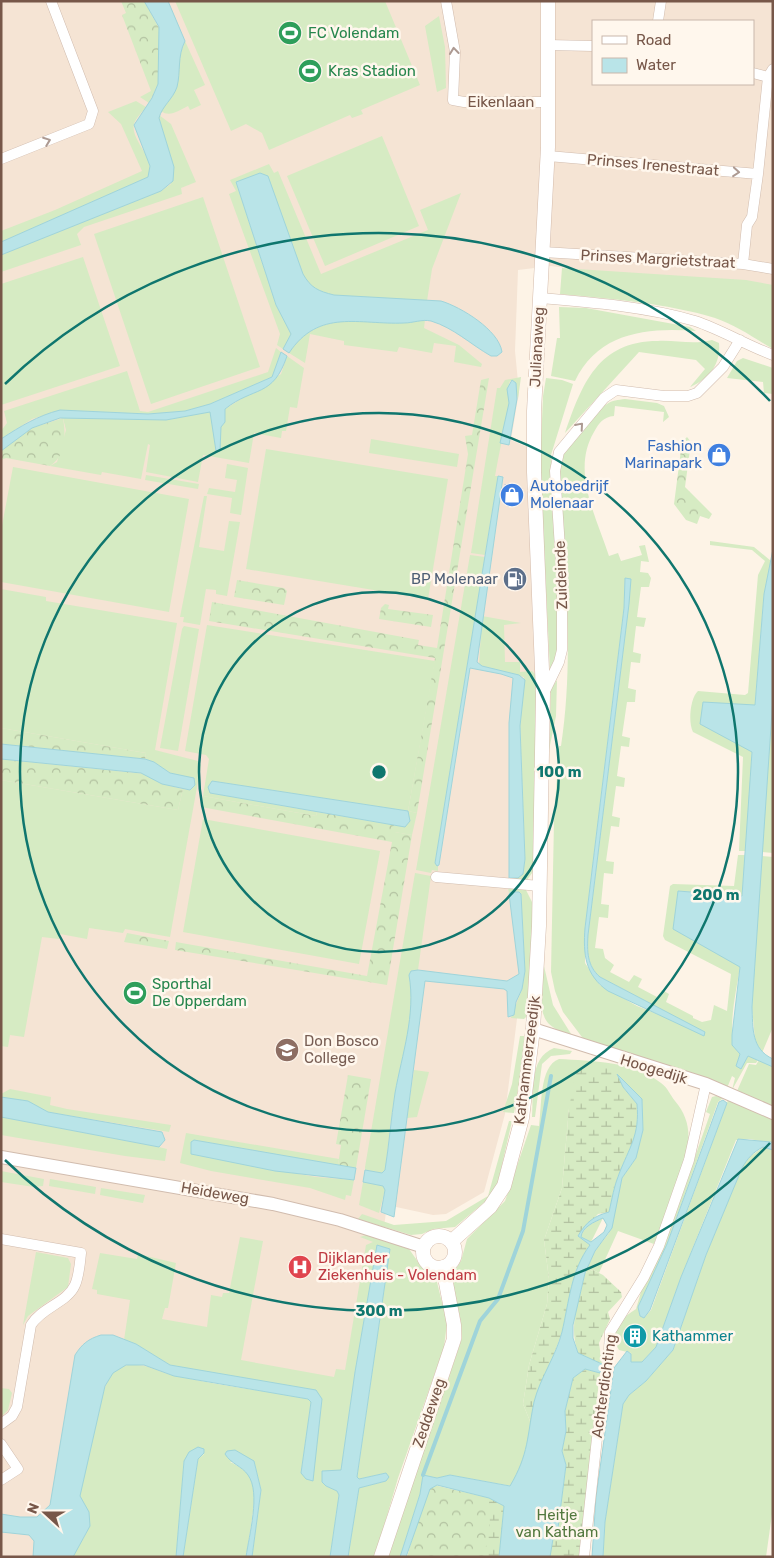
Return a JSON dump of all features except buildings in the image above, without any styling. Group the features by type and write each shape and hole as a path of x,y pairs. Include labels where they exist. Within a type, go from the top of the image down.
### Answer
{"main road":[{"name":"Julianaweg","path":"543,694 534,463 534,411 548,156 548,1"},
{"name":"Kathammerzeedijk","path":"452,1242 490,1207 504,1186 522,1118 533,1030 540,886 543,694"},
{"path":"439,1236 452,1242 456,1252 454,1259 443,1267 434,1267 426,1261 424,1247 428,1240 439,1236"},
{"name":"Zeddeweg","path":"381,1557 454,1339 454,1325 443,1267"}],"street":[{"path":"1,159 89,124 92,120 93,110 51,1"},
{"name":"Eikenlaan","path":"446,1 455,52 453,100 464,102 549,102"},
{"path":"658,20 661,1"},
{"path":"548,45 592,46"},
{"path":"743,264 747,225 752,217 771,73 754,73"},
{"name":"Prinses Irenestraat","path":"548,156 758,174"},
{"name":"Prinses Margrietstraat","path":"543,252 743,264 773,269"},
{"path":"540,298 593,302 688,319 773,354"},
{"name":"Zuideinde","path":"543,694 559,662 562,650 562,578 555,471 559,452 602,401 620,390 664,396 688,396 697,393 723,367 740,340"},
{"path":"436,877 540,886"},
{"name":"Hoogedijk","path":"533,1030 706,1084 773,1113"},
{"name":"Achterdichting","path":"584,1557 596,1438 608,1369 610,1332 644,1277 659,1246 689,1160 706,1084"},
{"name":"Heideweg","path":"1,1157 225,1195 312,1212 424,1247"},
{"path":"1,1239 81,1253 76,1284 70,1293 36,1317 31,1324 17,1407 12,1416 1,1424"},
{"path":"1,1444 18,1469 1,1480"}],"shaded area":[{"path":"1,1 773,1 773,295 551,266 518,270 515,351 519,392 511,440 527,447 536,677 519,688 521,987 505,1114 484,1192 446,1214 433,1215 387,1205 360,1402 178,1370 46,1557 1,1557"}],"green space":[{"path":"121,1 144,1 160,30 158,84 149,103 140,97 151,91 122,15 126,13"},
{"name":"Kras Stadion","path":"175,1 385,1 420,85 361,110 363,114 352,118 350,115 269,150 262,133 246,124 231,131"},
{"path":"439,16 445,47 446,88 437,92 425,26"},
{"path":"185,41 205,85 194,90 201,105 190,110 188,106 174,113 164,113 161,111 176,89 179,58"},
{"path":"136,101 146,107 135,122 134,130 149,163 148,177 1,242 1,231 55,210 142,171 121,124 108,112"},
{"path":"159,115 171,124 196,182 181,188 182,194 84,227 77,234 81,245 1,272 1,255 161,191 171,184 167,145 159,121"},
{"path":"382,136 419,226 325,266 287,176"},
{"path":"269,164 274,173 278,171 321,274 428,230 420,210 461,193 432,269 427,301 334,295 319,292 311,287 236,182 276,305 291,334 283,349 277,345 280,334 229,194 236,191 230,180"},
{"path":"203,197 260,367 151,404 94,234"},
{"path":"83,257 120,366 1,405 1,284"},
{"path":"562,268 746,280 773,285 773,349 730,324 696,313 638,302 560,294"},
{"path":"559,307 586,308 690,327 696,331 660,330 626,336 597,352 585,365 575,381 551,376 557,338 560,338"},
{"path":"425,320 424,328 459,345 482,364 481,367 454,362 456,346 434,343 432,353 399,347 397,352 344,345 344,341 310,334 305,363 289,353 302,338 317,328 333,323"},
{"path":"712,340 719,343 716,364 708,375 697,384 690,387 705,369 696,360 639,352 565,433 586,382 607,357 621,348 637,343 658,341 698,342"},
{"path":"276,348 281,352 272,377 210,404 185,411 148,414 60,410 32,419 1,439 1,431 7,423 4,411 127,371 140,411 148,412 268,372"},
{"path":"287,356 304,368 297,408 290,407 286,431 282,431 281,438 254,433 249,463 203,455 198,482 146,472 150,445 148,444 141,479 102,472 101,475 50,466 57,462 66,430 63,418 166,420 211,411 216,451 221,427 225,422 225,409 281,374"},
{"path":"743,358 773,368 773,394 764,393 763,382 727,378 737,361"},
{"path":"521,377 518,399 514,382 510,381 509,384 509,404 495,476 498,476 485,555 471,553 497,388 500,388 505,380"},
{"path":"489,378 417,813 408,811 435,658 209,621 212,602 419,640 418,645 437,648 468,454 465,436 472,435 481,380"},
{"path":"546,378 562,380 573,384 551,455 558,586 557,656 550,670 540,467 543,396"},
{"path":"625,399 657,403 664,406 669,417 663,422 664,412 615,406 614,416 602,421 594,432 585,462 588,494 609,556 618,553 621,561 642,555 639,546 645,545 649,562 641,561 640,572 648,573 651,578 649,587 641,587 637,617 646,618 644,627 636,626 633,652 641,654 640,663 631,662 628,688 636,690 635,702 627,702 622,736 630,738 629,747 621,746 617,776 625,778 624,787 616,786 612,816 620,818 619,827 611,826 606,861 614,862 613,874 604,873 601,904 609,905 608,918 599,917 595,948 603,949 605,958 614,965 610,972 629,982 634,975 642,979 638,987 657,997 662,990 669,994 666,1002 693,1016 693,1018 702,1022 711,1020 714,1005 727,1011 731,974 665,940 663,936 670,886 673,884 734,886 738,855 745,855 742,896 678,891 740,967 732,1025 735,1047 740,1054 736,1066 741,1068 748,1056 758,1060 756,1063 747,1063 732,1090 735,1078 732,1076 727,1088 585,1041 563,1012 555,991 551,972 554,821 559,746 561,746 564,726 568,666 567,606 560,501 561,468 565,451 589,421 609,403","holes":["625,578 629,578 625,635 588,935 589,958 592,968 600,977 706,1033 637,1006 600,985 585,963 585,928 624,608"]},
{"path":"63,418 64,445 59,457 50,466 6,458 1,460 1,451 32,428"},
{"path":"687,437 691,442 685,487 712,514 709,519 700,516 697,524 686,520 674,504 682,442"},
{"path":"371,439 459,454 457,467 369,453"},
{"path":"266,449 448,479 428,599 246,569"},
{"path":"227,464 248,468 241,515 230,513 232,498 207,494 209,488 235,492 237,480 225,478"},
{"path":"13,467 189,499 169,612 1,582 1,531"},
{"path":"146,475 199,484 198,489 145,480"},
{"path":"204,496 207,496 199,547 224,551 229,521 240,522 227,596 216,594 216,590 206,589 200,625 183,622 184,617 180,617"},
{"path":"710,541 754,547 771,561 764,594 755,706 703,703 752,751 746,851 739,851 743,757 693,732 691,728 691,711 693,699 698,691 745,695 748,693 758,575 765,561 752,550 710,545"},
{"path":"470,555 485,557 435,863 438,866 438,871 432,870 431,873 416,870"},
{"path":"237,580 284,588 287,591 284,605 234,597"},
{"path":"1,589 46,597 46,601 177,623 155,750 198,761 201,765 170,937 125,929 123,933 89,928 87,939 60,934 59,939 42,937 24,1037 10,1035 8,1047 1,1046 1,780 178,810 183,789 190,790 195,779 170,773 154,762 145,759 146,753 1,728"},
{"path":"385,604 389,605 388,609 433,615 431,627 379,619 381,608"},
{"path":"482,616 521,623 504,625 505,662 520,662 520,672 532,671 536,675 535,869 527,880 509,878 518,878 523,873 525,859 520,726 524,677 479,665"},
{"path":"207,625 435,661 408,811 212,781 210,793 317,812 316,816 203,796 209,759 206,755 185,751"},
{"path":"184,626 199,629 178,751 160,748"},
{"path":"557,680 556,716 549,750 551,689"},
{"path":"773,697 773,853 761,852"},
{"path":"1,728 146,753 145,759 1,744"},
{"path":"1,759 146,774 162,784 183,789 178,810 1,780"},
{"path":"203,796 316,816 317,812 394,825 395,832 412,835 387,985 175,950 176,942 367,976 392,842 201,807"},
{"path":"408,811 417,813 412,835 394,832 394,825 405,827"},
{"path":"203,819 380,851 359,964 183,932"},
{"path":"761,856 773,857 773,1027 762,1053 755,1040 752,1007"},
{"path":"415,873 431,876 418,970 411,971 409,978 412,990 412,1005 407,1041 393,1105 385,1171 383,1173 365,1170 365,1167"},
{"path":"508,887 526,890 534,906 528,1015 524,1019 511,1018 522,989 525,971 521,894 519,892 511,892 509,894"},
{"path":"127,933 169,941 167,949 124,942"},
{"path":"544,966 553,1005 573,1037 554,1028 545,1018 541,1004"},
{"path":"520,1036 524,1036 525,1048 514,1113 503,1112 512,1084"},
{"path":"554,1048 572,1051 570,1054 551,1056 542,1064 535,1117 532,1117 536,1068 546,1053"},
{"path":"559,1059 612,1063 625,1066 650,1076 665,1087 682,1112 688,1130 687,1150 676,1186 654,1244 618,1231 599,1273 593,1270 585,1273 595,1251 609,1233 622,1178 636,1158 643,1130 642,1099 617,1074 569,1108 562,1188 544,1240 549,1279 547,1304 529,1365 523,1404 532,1426 522,1463 511,1486 450,1475 437,1478 423,1476 420,1494 400,1557 388,1557 462,1338 453,1273 461,1261 467,1239 505,1201 531,1125 539,1126 543,1088 548,1070"},
{"path":"759,1060 773,1067 773,1107 737,1091 749,1064 756,1065"},
{"path":"577,1067 608,1068 617,1074 623,1087 637,1104 637,1133 618,1176 609,1212 598,1214 578,1236 590,1245 575,1277 565,1324 540,1391 532,1426 523,1404 529,1365 547,1304 549,1279 544,1240 562,1188 569,1108"},
{"path":"414,1070 429,1072 417,1117 407,1118"},
{"path":"348,1075 371,1079 356,1168 338,1165 341,1145 336,1144"},
{"path":"10,1089 51,1097 50,1105 67,1109 171,1125 169,1132 48,1112 1,1097 1,1094"},
{"path":"712,1097 723,1098 718,1102 667,1244 638,1307 640,1316 644,1318 651,1310 728,1100 773,1120 773,1143 749,1139 736,1140 681,1277 656,1347 642,1362 631,1362 631,1353 619,1350 616,1344 616,1332 621,1321 636,1309 641,1292 669,1231 710,1114 706,1112"},
{"path":"1,1117 167,1149 165,1161 1,1135"},
{"path":"509,1121 512,1121 498,1182 493,1193 455,1227 433,1229 422,1234 411,1235 358,1219 362,1214 394,1225 446,1221 488,1196"},
{"path":"186,1133 339,1159 338,1165 194,1140 254,1166 316,1177 354,1180 351,1196 346,1195 345,1200 310,1188 211,1171 180,1163"},
{"path":"763,1147 773,1150 773,1507 766,1557 603,1557 605,1522 623,1404 629,1395 646,1381 673,1350 706,1255 742,1168 747,1159"},
{"path":"1,1171 44,1179 43,1186 34,1187 1,1182"},
{"path":"50,1179 96,1187 95,1194 49,1186"},
{"path":"363,1182 383,1186 385,1190 379,1213 359,1205"},
{"path":"101,1188 145,1195 143,1203 100,1195"},
{"path":"603,1218 591,1242 580,1237 586,1228"},
{"path":"366,1235 409,1249 421,1266 436,1278 447,1323 444,1347 398,1478 375,1557 348,1557 359,1488 386,1481 386,1473 359,1479 357,1477 390,1249 377,1245 355,1372 341,1471 323,1471 326,1486 337,1491 339,1495 330,1557 252,1557 261,1490 254,1461 230,1462 246,1472 253,1482 254,1507 246,1557 183,1557 198,1459 204,1454 204,1449 184,1461 176,1557 73,1557 86,1533 89,1522 80,1496 84,1468 97,1411 108,1380 119,1368 127,1365 140,1365 185,1378 308,1399 311,1402 301,1473 313,1467 322,1399 170,1365 136,1344 124,1340 130,1300 97,1294 97,1290 92,1289 100,1253 137,1259 138,1254 176,1263 168,1308 165,1308 162,1319 207,1327 211,1295 222,1297 223,1293 229,1293 240,1237 263,1241 241,1360 334,1377 336,1369 345,1370 366,1245 373,1242 360,1237"},
{"path":"36,1252 68,1258 71,1264 68,1287 28,1316 23,1325"},
{"path":"593,1270 603,1275 621,1292 622,1297 608,1312 610,1319 599,1343 602,1364 578,1353 574,1332 574,1323 585,1273"},
{"path":"585,1369 600,1373 579,1557 550,1557 553,1539 558,1528 566,1465 562,1451 566,1431 565,1411 573,1378"},
{"path":"1,1388 9,1389 12,1393 8,1410 1,1417"},
{"name":"Heitje van Katham","path":"434,1485 489,1498 504,1506 499,1557 407,1557 427,1487"},
{"path":"489,1498 504,1506 499,1557 484,1557 490,1524"}],"water":[{"path":"144,1 168,1 185,41 181,53 177,87 159,118 174,167 173,181 161,191 1,255 1,242 148,177 150,166 134,125 152,98 158,84 159,27"},
{"path":"260,173 268,176 303,274 312,286 334,295 441,301 459,308 478,320 494,336 502,352 497,356 491,356 455,332 431,321 404,323 341,322 327,324 313,330 301,339 289,353 283,349 291,334 276,305 236,182"},
{"path":"281,352 287,356 282,369 275,379 262,390 235,402 225,409 225,422 221,427 220,451 216,451 210,412 166,420 60,418 32,428 1,451 1,439 29,422 60,410 148,414 185,411 210,404 272,377"},
{"path":"512,380 516,383 517,399 509,445 500,443 509,403 507,389"},
{"path":"498,476 503,477 477,662 482,666 519,675 525,680 520,726 525,859 523,874 518,878 509,878 509,723 513,678 470,668 439,865 437,866 435,863"},
{"path":"773,549 773,697 752,1007 757,1044 766,1055 773,1059 773,1067 748,1056 741,1069 736,1066 740,1054 732,1045 740,967 673,929 678,891 742,896 752,752 700,724 703,702 755,705 764,594"},
{"path":"625,578 631,579 629,604 588,935 589,958 592,968 600,977 705,1032 704,1036 608,991 594,978 585,955 585,928 624,608"},
{"path":"1,744 145,759 154,762 170,773 194,778 195,785 190,790 162,784 141,773 1,759"},
{"path":"212,781 408,811 410,821 405,827 210,793 208,787"},
{"path":"511,892 519,892 521,894 525,971 514,1015 508,1017 507,991 504,989 425,981 394,1217 381,1212 385,1190 383,1186 363,1182 365,1170 382,1173 385,1170 395,1093 411,1005 409,975 411,971 418,970 507,981 519,974 509,894"},
{"path":"617,1074 642,1099 643,1130 636,1158 622,1178 612,1228 595,1251 585,1273 573,1325 573,1338 578,1353 602,1364 600,1373 585,1369 573,1378 565,1411 566,1431 562,1451 566,1465 558,1528 553,1539 550,1557 499,1557 504,1506 489,1498 437,1485 430,1489 406,1557 400,1557 420,1494 423,1475 437,1478 450,1475 510,1486 516,1475 524,1454 534,1402 562,1332 575,1276 590,1245 578,1236 591,1220 609,1212 617,1179 635,1133 637,1104 623,1087","holes":["603,1218 607,1225 604,1232 591,1242 581,1237 584,1230 592,1223"]},
{"path":"1,1097 28,1101 48,1112 162,1132 165,1140 159,1147 1,1117"},
{"path":"723,1100 727,1103 650,1310 644,1318 640,1316 638,1307 667,1244 719,1102"},
{"path":"738,1139 771,1142 773,1143 773,1150 763,1147 753,1153 742,1168 706,1255 673,1350 646,1381 629,1395 623,1404 605,1522 603,1557 592,1557 596,1497 614,1368 627,1351 631,1354 631,1362 642,1362 656,1347 681,1277"},
{"path":"194,1140 356,1168 354,1180 275,1171 191,1154 191,1142"},
{"path":"377,1245 390,1249 357,1477 359,1479 386,1473 389,1477 386,1481 359,1488 348,1557 330,1557 339,1495 337,1491 322,1482 322,1471 341,1470 355,1372"},
{"path":"101,1335 113,1335 136,1344 170,1365 316,1390 322,1399 313,1481 306,1479 301,1473 311,1402 308,1399 174,1376 144,1365 126,1365 113,1373 105,1386 80,1496 89,1512 90,1526 73,1557 33,1557 34,1541 29,1535 1,1532 1,1514 37,1517 50,1505 75,1355 86,1342"},
{"path":"198,1447 204,1449 204,1453 198,1459 183,1557 176,1557 184,1461 189,1452"},
{"path":"235,1450 254,1461 261,1490 252,1557 246,1557 253,1515 254,1492 248,1475 225,1454 227,1451"}],"waterway":[{"path":"423,1475 480,1321 498,1299 523,1231 551,1076"}],"place":[{"name":"FC Volendam","path":"290,33"},
{"name":"Kras Stadion","path":"310,71"},
{"name":"Fashion Marinapark","path":"719,455"},
{"name":"Autobedrijf Molenaar","path":"512,495"},
{"name":"BP Molenaar","path":"515,579"},
{"name":"Sporthal De Opperdam","path":"135,993"},
{"name":"Don Bosco College","path":"287,1050"},
{"name":"Dijklander Ziekenhuis - Volendam","path":"300,1267"},
{"name":"Kathammer","path":"635,1336"}]}
